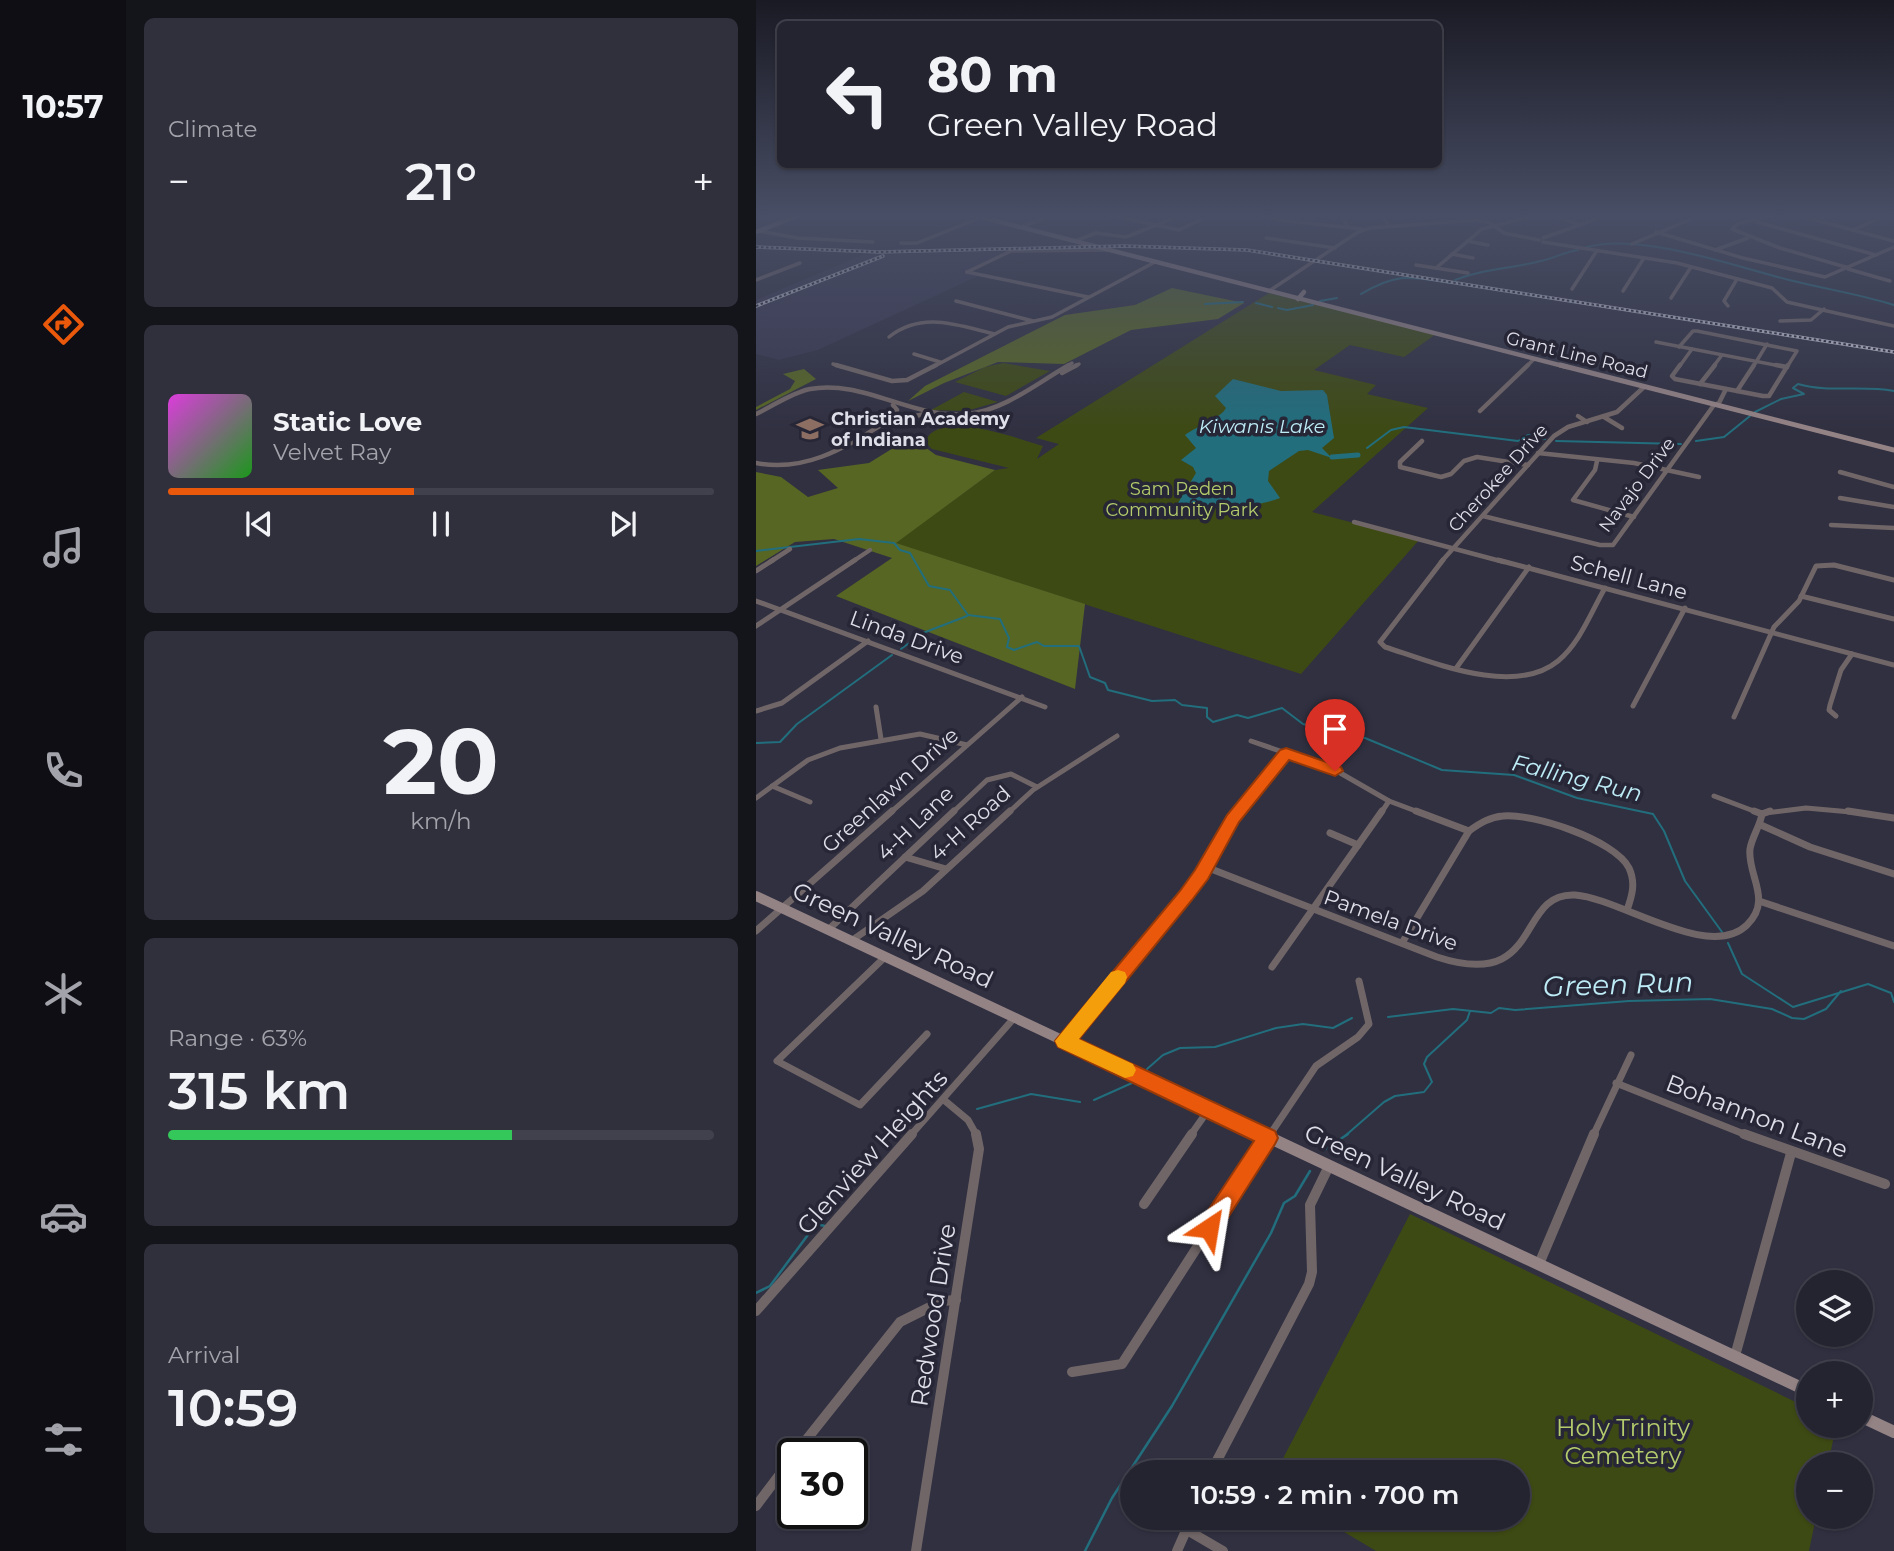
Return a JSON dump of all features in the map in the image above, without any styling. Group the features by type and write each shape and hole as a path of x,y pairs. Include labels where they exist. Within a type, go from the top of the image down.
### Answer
{"main road":[{"name":"Grant Line Road","path":"1251,286 1894,450"},
{"path":"1298,299 1304,292"},
{"name":"Green Valley Road","path":"756,897 1796,1385"},
{"path":"1873,1422 1894,1432"}],"street":[{"path":"1037,286 1088,297"},
{"path":"833,364 895,382 907,380 1010,326 1052,317 1108,286"},
{"path":"1269,291 1276,286"},
{"path":"1623,291 1626,286"},
{"path":"1671,298 1678,286"},
{"path":"1728,306 1724,301 1733,286"},
{"path":"1765,286 1775,289 1787,302 1894,326"},
{"path":"956,301 1033,321"},
{"path":"1780,321 1811,320 1824,309"},
{"path":"889,337 912,323 926,319 994,334"},
{"path":"1679,347 1693,331 1697,331 1797,351 1769,396 1725,390 1672,376 1692,349"},
{"path":"1656,342 1787,367"},
{"path":"1737,391 1767,344"},
{"path":"914,354 940,362"},
{"path":"1700,384 1722,355"},
{"path":"1480,411 1534,359"},
{"path":"756,414 795,394 817,388 832,388 925,412 956,415 990,409 1072,363"},
{"path":"896,418 916,415 957,417 993,410 1079,364"},
{"name":"Cherokee Drive","path":"1457,667 1381,643 1381,640 1454,548 1560,431 1604,417 1624,407 1644,387"},
{"name":"Navajo Drive","path":"1483,516 1604,546 1615,543 1715,404 1719,403 1725,390"},
{"path":"891,404 896,408 896,418"},
{"path":"756,465 770,469 788,469 817,461 896,418 925,412"},
{"path":"1578,416 1587,422"},
{"path":"1604,417 1622,428"},
{"path":"1694,418 1704,419"},
{"path":"1422,441 1400,462 1399,467 1441,477 1451,474 1464,461 1477,457 1528,465"},
{"path":"1538,453 1668,470 1699,477"},
{"path":"1597,461 1595,470 1573,500 1634,517"},
{"path":"1840,472 1894,487"},
{"path":"1840,498 1894,507"},
{"name":"Schell Lane","path":"1354,522 1894,665"},
{"path":"1831,525 1894,528"},
{"path":"756,571 790,550"},
{"path":"756,626 870,550"},
{"path":"1734,717 1772,631 1801,596 1814,568 1819,565 1894,580"},
{"path":"1529,567 1457,667 1494,676 1528,675 1547,668 1560,659 1605,588"},
{"path":"1801,596 1894,619"},
{"name":"Linda Drive","path":"756,601 1045,706"},
{"path":"1633,706 1685,608"},
{"path":"756,711 782,703 867,641"},
{"path":"1836,716 1829,710 1830,705 1841,670 1852,654"},
{"name":"Greenlawn Drive","path":"756,931 1022,697"},
{"path":"876,707 881,739"},
{"path":"756,798 816,756 881,739 926,734 967,745"},
{"name":"4-H Road","path":"851,941 864,929 907,904 1037,787 1117,736"},
{"path":"1251,741 1350,777 1389,801 1469,831"},
{"path":"1065,1041 1206,867 1233,819 1286,753"},
{"name":"4-H Lane","path":"828,930 991,777 1010,774 1037,787"},
{"path":"772,786 810,802"},
{"path":"1714,796 1762,814"},
{"path":"1272,967 1389,801"},
{"path":"1762,814 1770,809 1830,810 1894,818"},
{"path":"1762,814 1761,825 1753,838 1750,852 1759,901 1894,946"},
{"path":"1402,943 1469,831 1488,818 1514,816 1604,845 1623,860 1631,872 1635,884 1627,910"},
{"path":"1761,825 1810,847 1894,874"},
{"path":"1330,833 1358,845"},
{"path":"905,857 946,869"},
{"name":"Pamela Drive","path":"1206,867 1440,958 1484,966 1500,962 1519,948 1539,911 1554,898 1583,896 1693,934 1727,937 1749,924 1759,901"},
{"path":"885,957 777,1062 860,1105 928,1034"},
{"path":"1072,1372 1122,1364 1317,1065 1332,1052 1356,1040 1369,1024 1359,981"},
{"name":"Glenview Heights","path":"756,1311 1015,1017"},
{"path":"1539,1264 1616,1083 1631,1055"},
{"name":"Bohannon Lane","path":"1616,1083 1791,1153 1885,1184"},
{"name":"Redwood Drive","path":"916,1551 979,1149 970,1119 944,1100"},
{"path":"1144,1204 1209,1109"},
{"path":"1735,1356 1791,1153"},
{"path":"1217,1460 1310,1284 1310,1205 1329,1166"},
{"path":"808,1438 900,1322 942,1301 956,1300"},
{"path":"756,1507 777,1479"},
{"path":"1177,1551 1187,1530 1223,1551"}],"shaded area":[{"path":"788,286 956,286 818,350 779,360 756,354 756,300"}],"green space":[{"path":"1172,288 1244,303 1218,319 1131,330 1064,364 998,362 944,383 908,401 925,386 1065,315 1135,305"},
{"name":"Sam Peden Community Park","path":"1269,293 1436,334 1404,357 1350,345 1314,370 1376,385 1367,394 1428,408 1312,512 1419,540 1301,674 895,543 995,470 1009,468 932,449 925,442 933,432 945,427 961,426 998,433 1043,446 1037,459 1059,444 1036,438"},
{"path":"1003,363 1050,371 1006,396 955,382 985,367"},
{"path":"804,369 816,379 756,410 756,407 790,389 795,381 783,374"},
{"path":"964,392 998,402 966,411 931,410"},
{"path":"919,443 936,455 995,470 896,543 1085,604 1075,689 836,596 892,558 834,539 795,542 756,566 756,472 781,477 808,497 838,488 818,470 869,463 898,445"},
{"name":"Holy Trinity Cemetery","path":"1410,1214 1796,1402 1796,1438 1834,1438 1831,1452 1796,1452 1796,1529 1814,1529 1809,1551 1376,1551 1341,1530 1530,1530 1530,1460 1282,1460"}],"water":[{"name":"Kiwanis Lake","path":"1233,379 1281,391 1323,390 1327,395 1334,438 1322,448 1332,458 1308,450 1299,451 1269,471 1268,481 1280,498 1255,505 1179,510 1178,503 1196,473 1193,467 1181,460 1196,448 1185,435 1223,412 1226,408 1215,396"}],"waterway":[{"path":"1361,294 1375,286"},
{"path":"1817,286 1894,305"},
{"path":"1320,301 1337,298"},
{"path":"1205,304 1243,302"},
{"path":"1256,303 1272,307"},
{"path":"1278,308 1287,310 1313,305"},
{"path":"1755,412 1781,399 1804,394 1793,388 1798,384 1822,388 1894,391"},
{"path":"1696,441 1724,437 1750,416"},
{"path":"1367,448 1391,430 1404,427 1518,441 1528,435 1545,439"},
{"path":"1556,441 1681,444"},
{"path":"1332,457 1358,455"},
{"name":"Falling Run","path":"756,551 859,539 894,543 900,550 910,553 929,586 950,590 968,615 1000,619 1009,638 1007,647 1014,650 1037,642 1044,646 1079,646 1090,677 1105,683 1108,690 1152,701 1175,700 1182,705 1207,708 1207,717 1213,722 1237,715 1248,718 1282,708 1303,724 1365,738 1442,770 1514,775 1577,798 1653,814 1664,831 1685,881 1722,932"},
{"path":"901,649 923,633 967,616"},
{"path":"756,743 780,742 797,724 892,655"},
{"name":"Falling Run","path":"1728,943 1742,974 1793,1007 1840,993"},
{"name":"Falling Run","path":"1840,993 1868,984 1891,993 1894,1002"},
{"name":"Green Run","path":"1388,1017 1453,1009 1491,1013 1499,1008 1515,1010 1629,1001 1710,999 1772,1009 1792,1018 1804,1019 1826,1009 1840,993"},
{"path":"1345,1136 1384,1102 1395,1096 1424,1092 1432,1082 1424,1064 1427,1057 1467,1020 1470,1011"},
{"name":"Green Run","path":"1147,1069 1163,1055 1180,1048 1215,1047 1276,1028 1303,1024 1333,1028 1352,1018"},
{"name":"Green Run","path":"1094,1100 1132,1083"},
{"name":"Green Run","path":"977,1109 1031,1094 1080,1102"},
{"path":"1324,1150 1345,1136"},
{"path":"1085,1551 1112,1498 1172,1406 1271,1233 1284,1203 1295,1196 1310,1171"},
{"name":"Green Run","path":"756,1293 770,1286 816,1224 825,1226"}],"railway":[{"path":"756,306 806,286"},
{"path":"1478,286 1894,352"}],"slow traffic":[{"path":"1118,977 1065,1041 1125,1070"}],"place":[{"name":"Christian Academy of Indiana","path":"810,429"}],"route":[{"path":"1209,1228 1268,1138 1065,1041 1186,896 1210,861 1233,819 1286,753 1335,771"}]}
